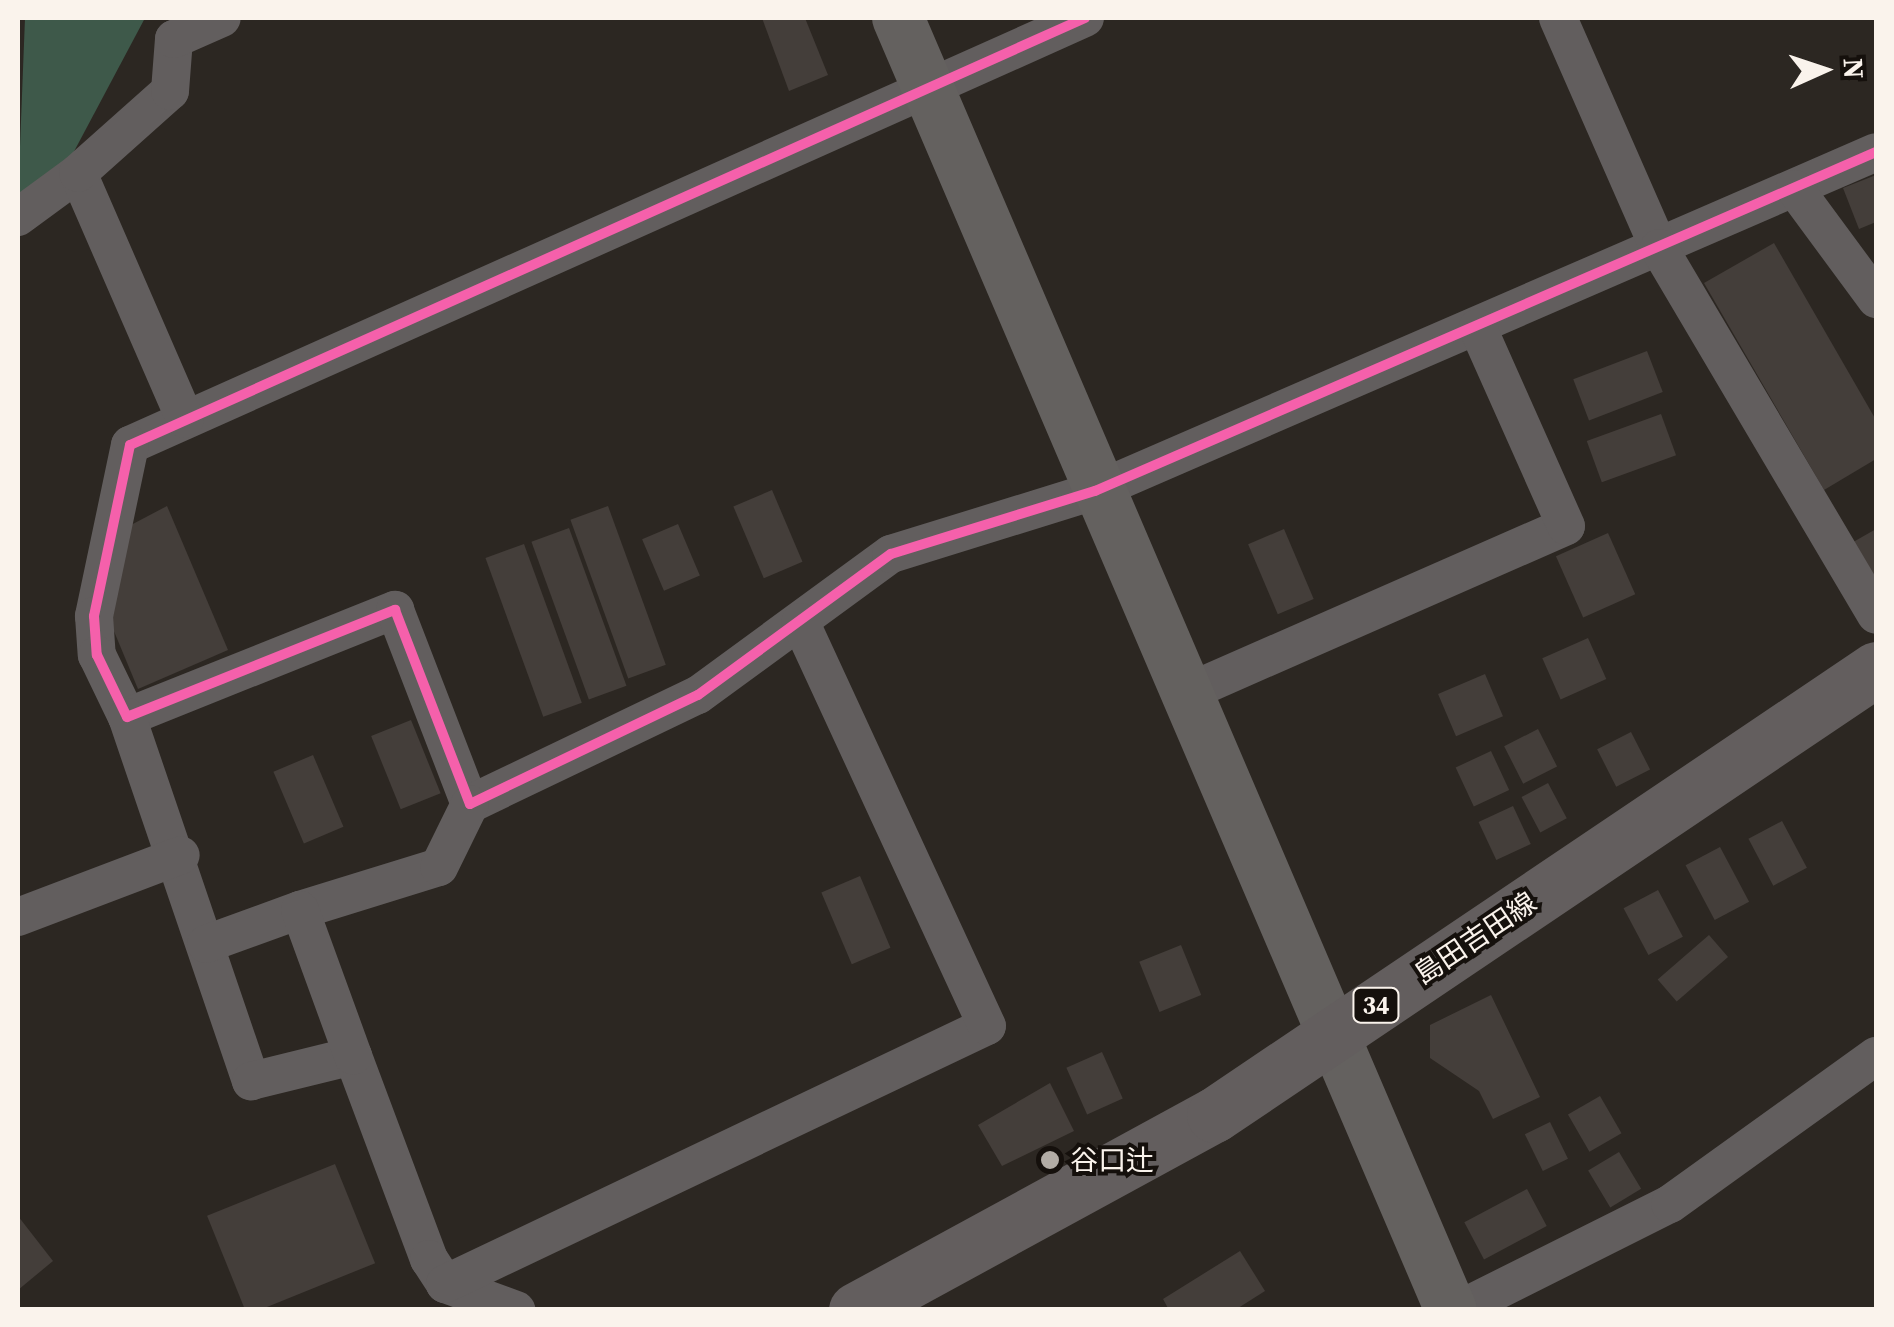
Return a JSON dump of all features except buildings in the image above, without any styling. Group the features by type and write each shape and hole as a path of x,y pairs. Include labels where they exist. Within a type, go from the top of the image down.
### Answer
{"main road":[{"name":"島田吉田線","path":"856,1310 1071,1200 1333,1034 1876,670"}],"street":[{"path":"18,217 78,173 170,91 174,39 222,18"},
{"path":"898,18 1095,491 1455,1310 1670,1204 1876,1056"},
{"path":"353,1056 251,1080 181,854 127,717 97,654 94,616 130,445 1085,18"},
{"path":"1558,18 1659,248 1876,615"},
{"path":"206,944 439,867 470,804 698,695 890,554 1095,491 1876,152"},
{"path":"78,173 185,419"},
{"path":"1795,189 1876,299"},
{"path":"1184,694 1566,526 1478,328"},
{"path":"127,717 395,610 470,804"},
{"path":"445,1284 987,1026 800,622"},
{"path":"18,917 181,854"},
{"path":"300,910 353,1056 445,1284 516,1310"}],"green space":[{"path":"25,18 145,18 70,159 18,198"}],"cycle path":[{"path":"1085,18 130,445 94,616 97,655 127,717 395,610 470,804 698,695 891,554 1095,491 1876,152"}],"place":[{"name":"谷口辻","path":"1050,1160"}]}
